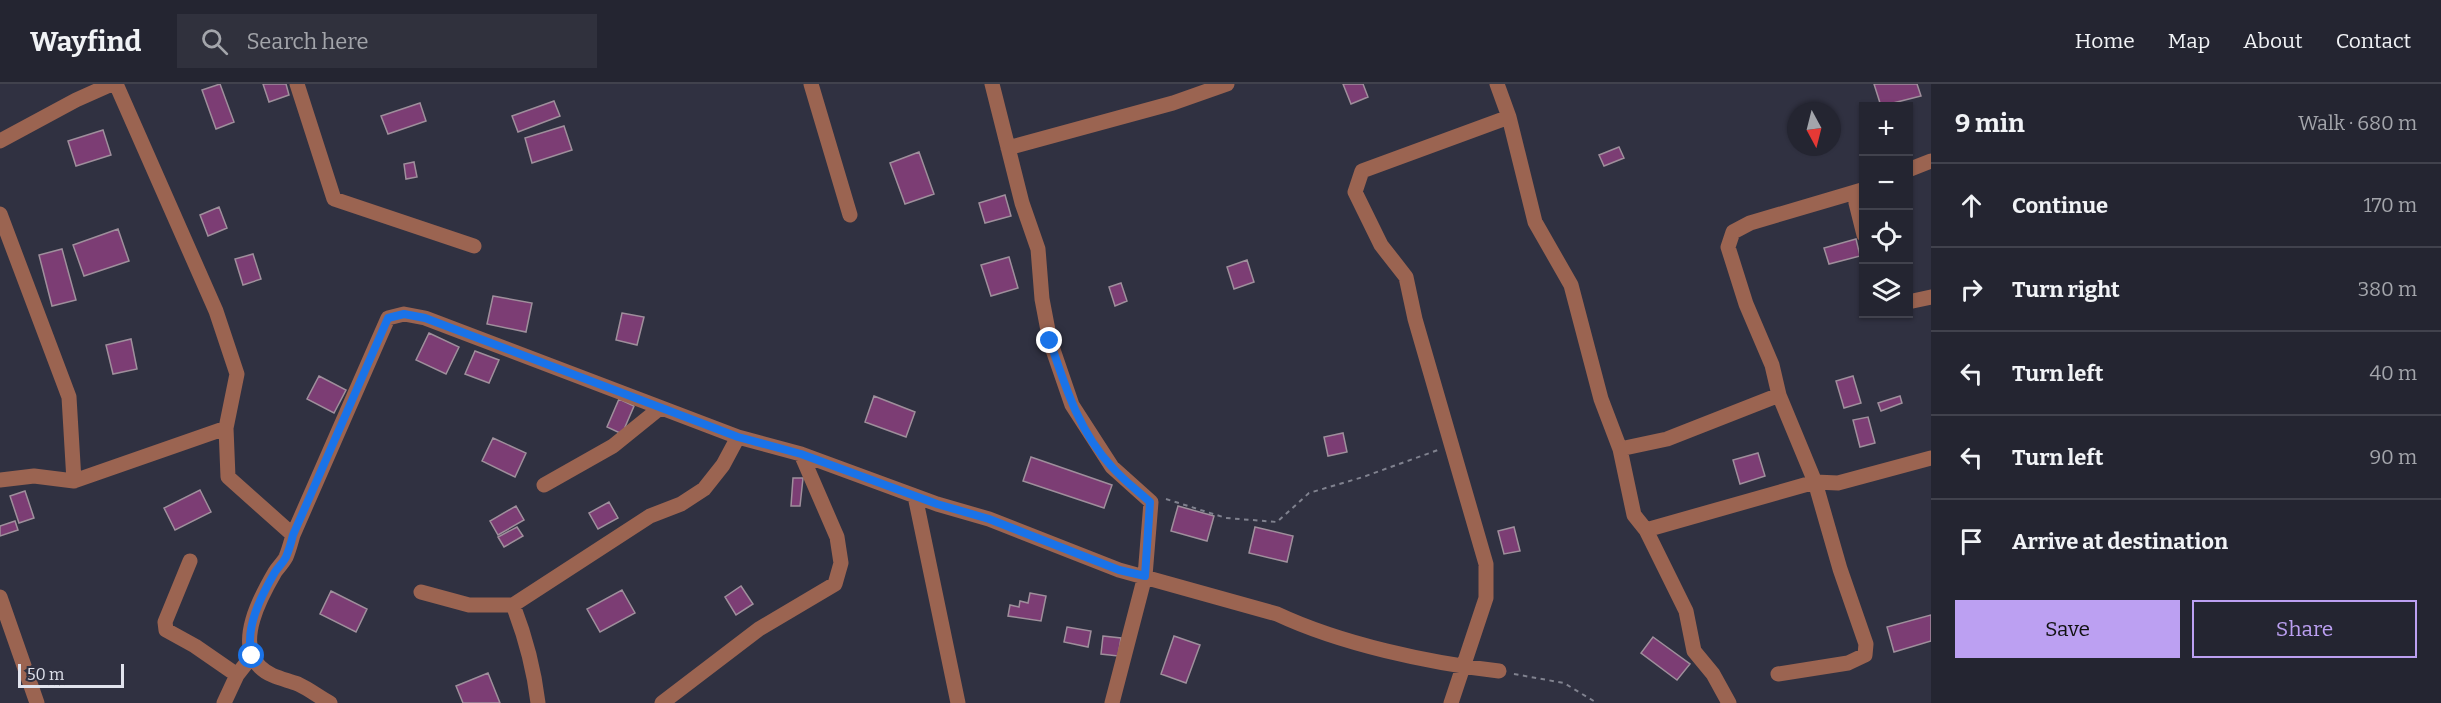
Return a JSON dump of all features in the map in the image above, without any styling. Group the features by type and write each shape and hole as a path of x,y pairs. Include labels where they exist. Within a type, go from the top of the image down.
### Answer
{"street":[{"path":"0,141 76,100 114,84 216,311 237,374 226,428 228,477 293,535"},
{"path":"297,84 334,199 474,246"},
{"path":"811,84 850,215"},
{"path":"992,84 1022,203 1038,249 1042,300 1050,341 1072,405 1093,442 1112,467 1150,502 1145,576 1112,703"},
{"path":"1008,148 1173,103 1227,84"},
{"path":"1497,84 1509,117 1535,222 1571,285 1600,399 1620,449 1634,515 1646,530 1686,611 1694,651 1713,674 1729,703"},
{"path":"1451,703 1486,598 1486,564 1415,319 1406,277 1381,245 1355,192 1362,171 1509,117"},
{"path":"1913,168 1931,162"},
{"path":"1778,674 1848,663 1865,655 1866,644 1840,569 1815,482 1779,394 1772,365 1746,304 1728,247 1733,232 1750,223 1859,191"},
{"path":"1859,197 1856,203 1859,217"},
{"path":"0,214 69,397 74,481"},
{"path":"1913,301 1931,297"},
{"path":"330,703 299,685 272,675 259,666 249,646 250,633 260,602 276,570 285,560 293,535 388,318 404,314 425,318 738,437 801,454 915,496 989,519 1119,570 1277,614 1298,624 1345,640 1464,667 1499,671"},
{"path":"1620,449 1667,439 1779,394"},
{"path":"544,485 613,446 660,408"},
{"path":"0,480 34,476 74,481 226,428"},
{"path":"422,592 469,605 513,604 650,516 681,504 704,489 723,465 738,437"},
{"path":"662,703 759,629 835,584 841,563 837,537 801,454"},
{"path":"1646,530 1815,482 1838,483 1931,458"},
{"path":"915,496 958,703"},
{"path":"190,561 165,622 166,630 195,646 237,675"},
{"path":"0,597 37,703"},
{"path":"513,604 522,630 538,703"},
{"path":"224,703 237,675 252,656"}],"path":[{"path":"1150,502 1164,499 1226,518 1277,522 1309,493 1364,477 1452,445"},
{"path":"1499,671 1564,683 1597,703"}],"building":[{"path":"220,84 234,122 216,129 202,90"},
{"path":"263,84 286,84 289,95 269,102"},
{"path":"1343,84 1363,84 1368,97 1351,104"},
{"path":"1874,84 1917,84 1921,96 1897,102 1880,102"},
{"path":"554,101 560,116 518,132 512,116"},
{"path":"420,103 426,121 388,134 381,116"},
{"path":"564,126 572,150 532,163 525,138"},
{"path":"103,130 111,155 76,166 68,141"},
{"path":"1619,147 1624,158 1604,166 1599,155"},
{"path":"919,152 934,194 905,204 890,163"},
{"path":"414,162 417,177 406,179 404,164"},
{"path":"1005,195 1011,216 985,223 979,203"},
{"path":"219,207 227,228 208,236 200,215"},
{"path":"118,229 129,261 84,276 73,245"},
{"path":"1856,239 1859,256 1829,264 1824,248"},
{"path":"62,249 76,300 52,306 39,255"},
{"path":"253,254 261,279 243,285 235,259"},
{"path":"1009,257 1018,288 991,296 981,265"},
{"path":"1247,260 1254,282 1234,289 1227,267"},
{"path":"1121,283 1127,301 1115,306 1109,287"},
{"path":"493,296 532,303 526,332 487,324"},
{"path":"622,313 644,317 637,345 616,340"},
{"path":"429,333 459,347 446,374 416,360"},
{"path":"131,339 137,369 113,374 106,345"},
{"path":"475,351 499,360 489,383 465,374"},
{"path":"319,376 346,390 334,413 307,399"},
{"path":"1853,376 1861,403 1844,408 1836,381"},
{"path":"874,396 915,412 906,437 865,422"},
{"path":"1900,396 1902,403 1881,411 1878,403"},
{"path":"619,399 634,406 622,434 607,427"},
{"path":"1868,417 1875,443 1860,447 1853,420"},
{"path":"1343,433 1347,452 1328,456 1324,437"},
{"path":"493,438 526,453 515,477 482,461"},
{"path":"1758,453 1765,476 1740,484 1733,460"},
{"path":"1031,457 1112,485 1104,508 1023,481"},
{"path":"793,478 803,478 800,506 791,506"},
{"path":"200,490 211,512 175,530 164,508"},
{"path":"25,491 34,518 19,523 10,496"},
{"path":"609,502 618,518 598,529 589,513"},
{"path":"516,506 524,520 498,535 490,521"},
{"path":"1178,506 1214,516 1207,541 1171,531"},
{"path":"15,521 18,530 0,536 0,526"},
{"path":"517,527 523,536 504,547 498,537"},
{"path":"1255,527 1293,536 1287,562 1249,553"},
{"path":"1514,527 1520,551 1504,554 1498,531"},
{"path":"741,586 753,604 736,615 725,597"},
{"path":"622,590 635,613 600,632 587,609"},
{"path":"331,591 367,609 356,632 320,614"},
{"path":"1030,593 1046,596 1041,621 1008,616 1010,605 1019,607 1020,601 1028,603"},
{"path":"1931,615 1931,641 1894,652 1887,627"},
{"path":"1067,627 1091,631 1088,647 1064,642"},
{"path":"1103,636 1121,638 1118,656 1101,654"},
{"path":"1174,636 1200,645 1186,683 1161,674"},
{"path":"1653,637 1690,664 1677,680 1641,653"},
{"path":"488,673 500,703 463,703 456,686"}],"route":[{"path":"252,656 249,646 250,633 260,602 276,570 285,560 293,535 388,318 404,314 425,318 738,437 801,454 937,504 989,519 1119,570 1145,576 1150,502 1112,467 1093,442 1072,405 1050,341"}]}
